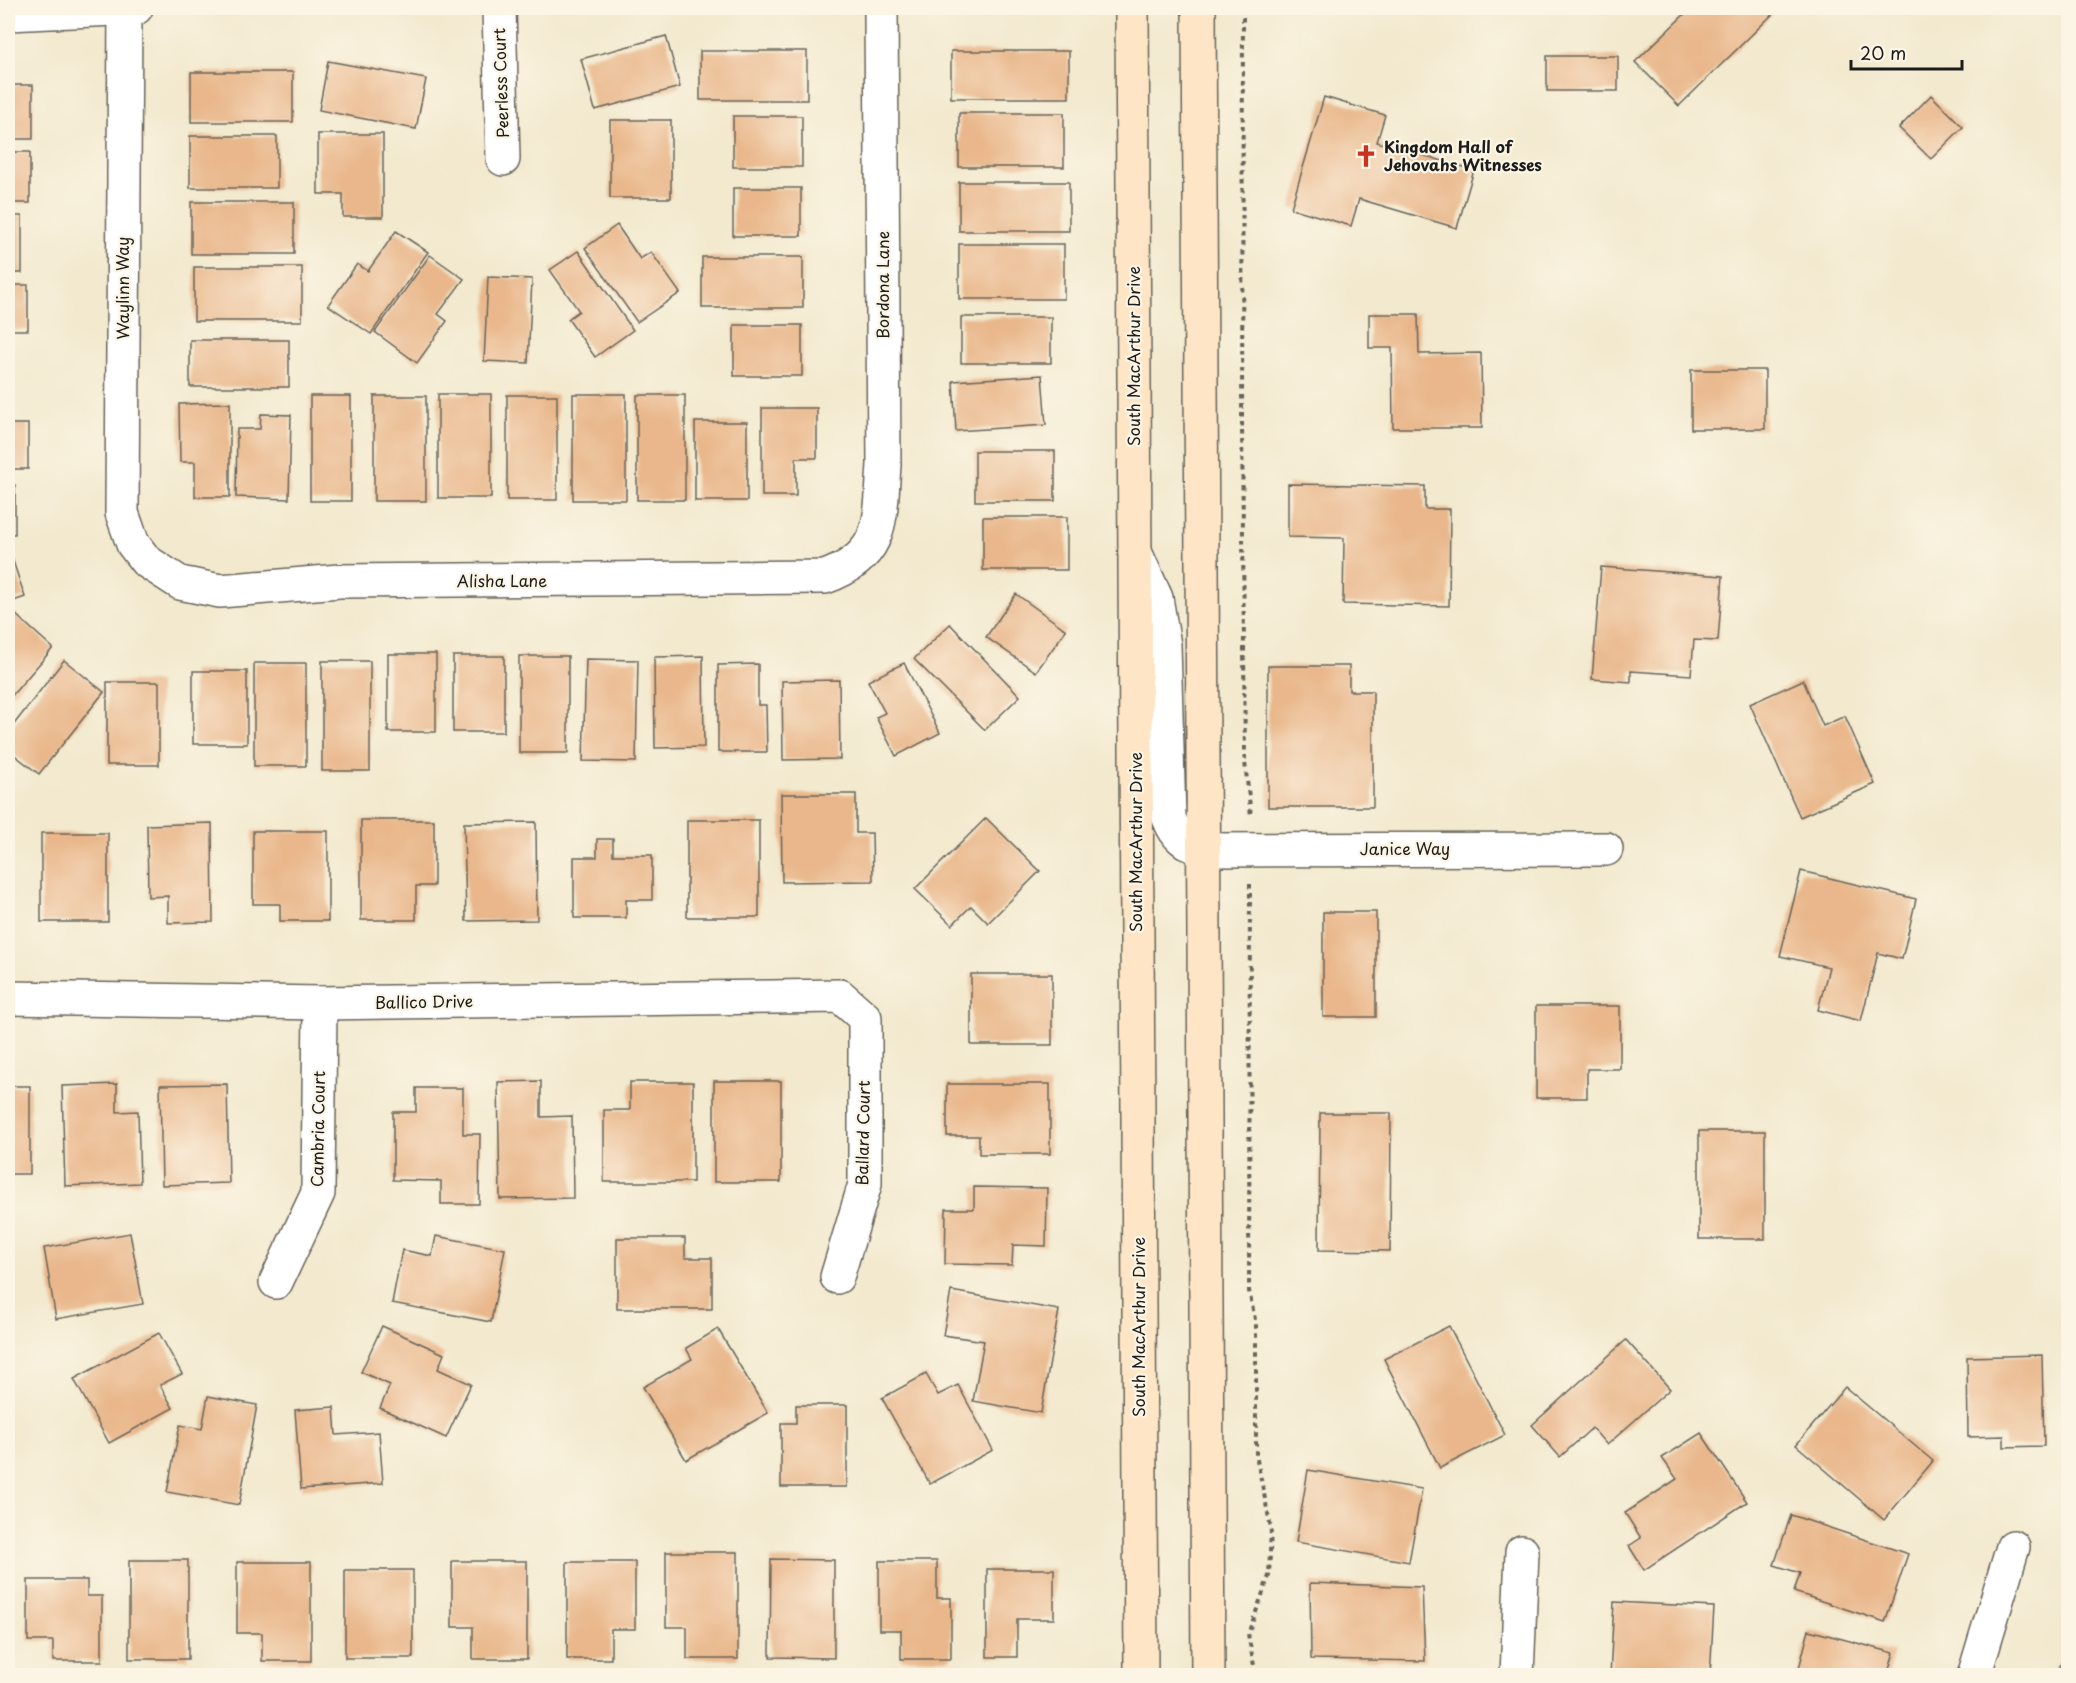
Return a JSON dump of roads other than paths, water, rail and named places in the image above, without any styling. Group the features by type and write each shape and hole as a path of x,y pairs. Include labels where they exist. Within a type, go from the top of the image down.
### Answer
{"main road":[{"name":"South MacArthur Drive","path":"1132,8 1141,1676"},
{"path":"1199,8 1208,1676"}],"street":[{"name":"Waylinn Way","path":"125,8 122,513 133,544 146,561"},
{"path":"8,14 136,8"},
{"name":"Peerless Court","path":"499,8 503,159"},
{"name":"Bordona Lane","path":"861,557 879,529 884,465 881,8"},
{"path":"1135,552 1156,598 1164,645 1169,818 1174,832 1186,844 1203,850"},
{"name":"Alisha Lane","path":"146,561 180,583 220,591 339,581 825,577 845,570 861,557"},
{"name":"Janice Way","path":"1203,850 1606,849"},
{"name":"Ballico Drive","path":"8,998 320,1003 840,996"},
{"name":"Ballard Court","path":"837,1276 865,1184 865,1018 840,996"},
{"name":"Cambria Court","path":"276,1281 318,1193 320,1003"},
{"path":"1974,1676 2013,1547"},
{"path":"1517,1676 1522,1552"}],"place":[{"name":"Kingdom Hall of Jehovahs Witnesses","path":"1366,156"}]}
